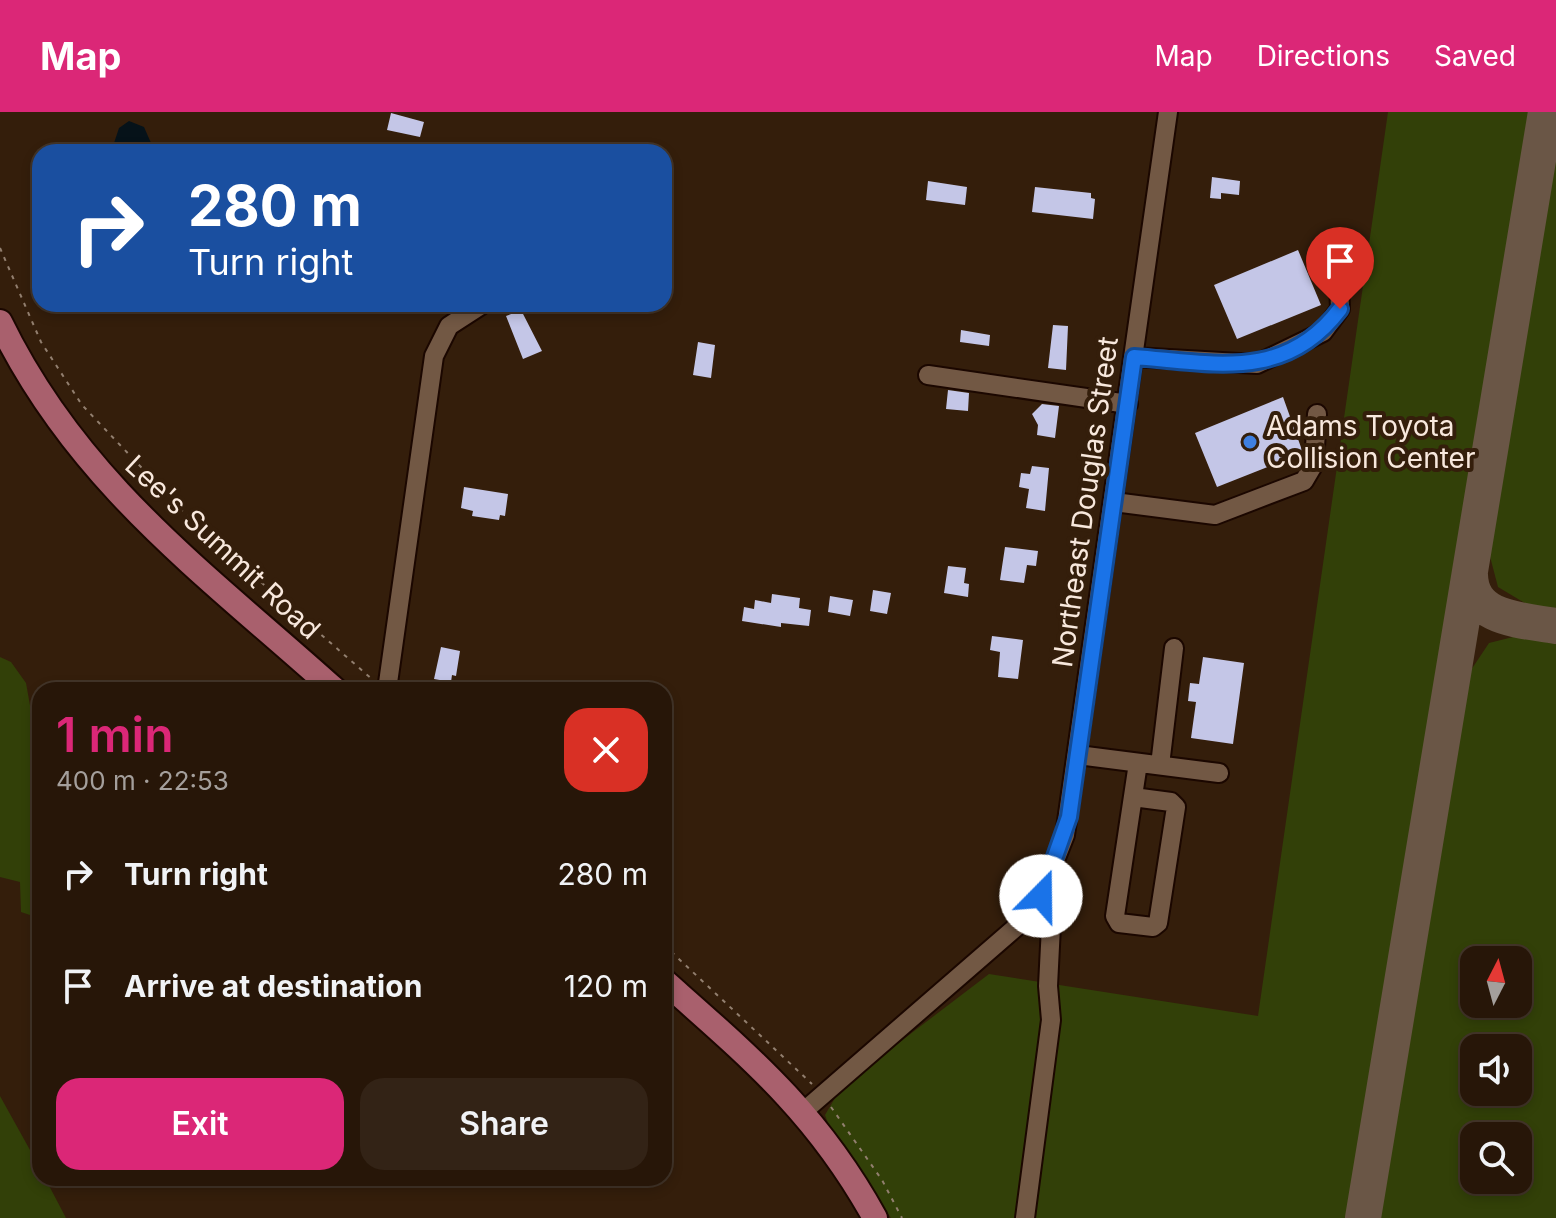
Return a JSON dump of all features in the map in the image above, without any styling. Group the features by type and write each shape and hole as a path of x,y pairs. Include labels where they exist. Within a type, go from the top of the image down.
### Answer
{"main road":[{"name":"Lee's Summit Road","path":"0,322 41,395 113,490 176,551 326,682"},
{"path":"672,988 756,1062 804,1111 841,1161 875,1218"}],"street":[{"name":"Northeast Douglas Street","path":"804,1111 1015,928 1041,896 1065,835 1168,112"},
{"path":"1134,357 1257,364 1323,332 1340,309 1339,281"},
{"path":"380,682 434,356 449,326 471,312"},
{"path":"928,375 1128,404"},
{"path":"1114,502 1215,515 1304,481 1314,464 1317,414"},
{"path":"1160,765 1174,648"},
{"path":"1078,755 1219,773"},
{"path":"1133,797 1171,802 1176,807 1158,923 1153,927 1119,923 1115,916 1138,763"},
{"path":"1025,1218 1051,1020 1048,986 1051,926 1041,896"}],"path":[{"path":"0,248 41,342 82,405 198,527 377,682"}],"green space":[{"path":"1388,112 1535,112 1354,1218 891,1218 831,1131 825,1115 842,1086 989,974 1258,1016"},
{"path":"1556,114 1556,612 1528,605 1498,587 1488,549 1492,496"},
{"path":"1517,636 1556,638 1556,1218 1374,1218 1456,730 1471,670 1489,643"},
{"path":"0,657 11,662 26,683 32,716 32,916 21,912 20,882 0,877"},
{"path":"0,1096 32,1154 32,1186 49,1186 66,1218 0,1218"}],"shaded area":[{"path":"129,121 144,127 151,144 114,144 119,128"}],"building":[{"path":"391,113 424,122 420,137 387,130"},
{"path":"1212,177 1240,181 1239,195 1221,193 1221,199 1210,198"},
{"path":"928,181 967,187 965,205 926,200"},
{"path":"1035,187 1091,193 1091,198 1095,199 1093,219 1032,212"},
{"path":"1298,250 1321,305 1237,339 1214,285"},
{"path":"522,312 542,351 523,359 506,316"},
{"path":"1053,325 1068,326 1066,370 1048,368"},
{"path":"961,330 990,335 989,346 960,342"},
{"path":"698,342 715,345 711,378 693,375"},
{"path":"948,390 969,393 968,411 946,409"},
{"name":"Adams Toyota Collision Center","path":"1283,397 1303,453 1217,487 1195,433"},
{"path":"1042,404 1059,406 1055,438 1037,435 1038,425 1032,414"},
{"path":"1032,466 1049,468 1045,511 1026,508 1029,489 1019,487 1021,473 1030,474"},
{"path":"464,487 508,494 505,516 500,515 499,520 472,516 473,511 461,508"},
{"path":"1005,547 1038,551 1036,566 1027,565 1024,583 1000,580"},
{"path":"948,566 966,568 964,583 969,584 968,597 944,593"},
{"path":"873,590 891,593 887,614 870,611"},
{"path":"772,594 800,598 799,608 811,610 809,626 781,623 781,627 742,621 744,607 754,609 755,600 771,603"},
{"path":"830,596 853,600 850,616 828,612"},
{"path":"992,636 1023,640 1018,679 998,677 1000,652 990,650"},
{"path":"441,647 460,651 456,676 452,675 451,682 434,679"},
{"path":"1203,657 1244,663 1233,744 1191,738 1196,702 1188,701 1190,683 1199,684"}],"taxiway":[{"path":"1363,1218 1546,112"},
{"path":"1470,575 1479,601 1489,609 1514,619 1556,626"}],"place":[{"name":"Adams Toyota Collision Center","path":"1250,442"}],"route":[{"path":"1041,896 1069,817 1134,357 1257,364 1323,332 1340,309"}]}
